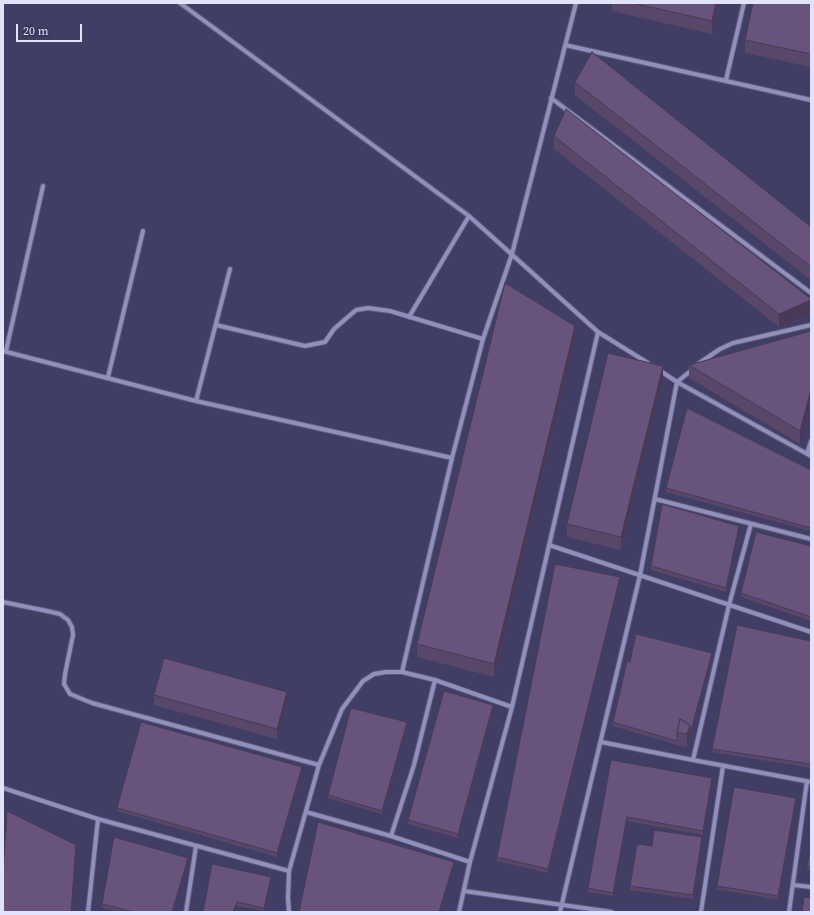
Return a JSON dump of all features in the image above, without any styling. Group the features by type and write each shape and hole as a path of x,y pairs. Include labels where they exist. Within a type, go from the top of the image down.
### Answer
{"street":[{"path":"180,3 469,216 598,332 650,365"},
{"path":"402,672 452,458 483,339 512,254 576,3"},
{"path":"726,80 744,3"},
{"path":"565,45 811,100"},
{"path":"551,98 811,293"},
{"path":"43,186 4,351 196,401 452,458"},
{"path":"409,317 469,216"},
{"path":"108,377 143,231"},
{"path":"196,401 230,269"},
{"path":"216,325 305,346 325,342 334,329 356,310 368,308 390,311 483,339"},
{"path":"560,912 640,575 677,382 702,361 720,349 733,343 811,325"},
{"path":"460,912 470,862 512,707 598,332"},
{"path":"657,369 677,382 809,455 811,441"},
{"path":"655,499 811,539"},
{"path":"693,760 729,605 751,524"},
{"path":"549,545 811,632"},
{"path":"3,602 47,610 60,614 68,620 72,627 73,635 64,684 70,694 92,703 319,765"},
{"path":"289,912 289,871 319,765 342,709 362,681 374,674 402,672 434,680 512,707"},
{"path":"391,836 414,765 434,680"},
{"path":"601,742 809,781 789,912"},
{"path":"701,912 723,766"},
{"path":"3,788 98,819 289,871"},
{"path":"306,812 391,836 470,862"},
{"path":"88,912 98,819"},
{"path":"186,912 196,846"},
{"path":"793,885 811,888"},
{"path":"464,892 612,912"}],"building":[{"path":"633,3 716,3 712,21"},
{"path":"753,3 811,3 811,54 745,40"},
{"path":"592,52 811,227 811,267 575,82"},
{"path":"566,109 811,300 779,314 554,136"},
{"path":"505,283 575,326 494,664 417,644"},
{"path":"811,331 811,389 800,431 689,365"},
{"path":"608,353 663,366 621,537 567,524"},
{"path":"687,408 811,470 811,528 666,488"},
{"path":"662,504 739,526 726,588 651,566"},
{"path":"756,532 811,546 811,617 741,593"},
{"path":"555,564 620,577 548,869 497,857"},
{"path":"737,625 811,641 811,764 712,749"},
{"path":"636,634 712,653 690,734 690,725 680,719 677,732 677,741 613,722 627,661 630,662"},
{"path":"164,658 287,692 277,729 154,695"},
{"path":"444,691 493,705 458,834 408,820"},
{"path":"351,708 407,722 382,811 328,795"},
{"path":"680,719 690,725 687,734 677,732"},
{"path":"141,722 302,767 277,853 117,808"},
{"path":"611,760 712,778 703,831 627,817 613,893 588,888"},
{"path":"734,787 796,798 778,896 717,886"},
{"path":"7,811 76,845 71,912 3,912 3,876"},
{"path":"318,822 454,862 439,912 299,912"},
{"path":"654,830 702,837 693,895 630,886 637,844 652,846"},
{"path":"114,837 188,858 172,912 134,912 102,904"},
{"path":"811,843 811,867 807,867"},
{"path":"212,864 271,877 264,908 237,902 233,912 203,912"},
{"path":"804,897 811,898 811,912 802,912"}]}
